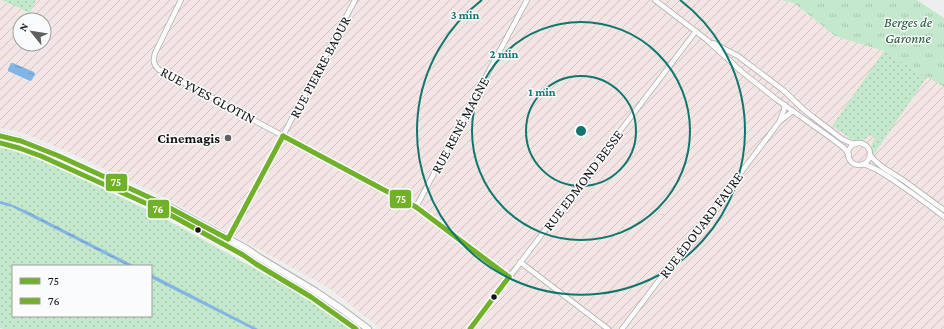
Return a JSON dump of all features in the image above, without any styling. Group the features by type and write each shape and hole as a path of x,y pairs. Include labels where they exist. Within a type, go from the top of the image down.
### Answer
{"main road":[{"path":"0,136 21,141 59,156 162,203 228,239 315,291 368,329"}],"street":[{"name":"RUE YVES GLOTIN","path":"181,0 155,53 153,60 155,66 161,71 283,136"},
{"name":"RUE PIERRE BAOUR","path":"228,239 355,0"},
{"name":"RUE RENÉ MAGNE","path":"416,207 527,0"},
{"path":"655,0 707,40 742,72 844,148 853,163 863,164 884,174 924,201 944,217"},
{"name":"RUE EDMOND BESSE","path":"470,329 696,31"},
{"path":"707,40 738,56 783,90 803,110 848,142 856,144 859,143 866,146 870,152 870,155 875,160 944,210"},
{"name":"RUE ÉDOUARD FAURE","path":"780,121 785,105"},
{"name":"RUE ÉDOUARD FAURE","path":"622,329 780,121 793,111"},
{"path":"283,136 416,207 509,277"},
{"path":"848,154 850,148 856,144"},
{"path":"863,164 868,160 870,155"},
{"path":"520,262 608,329"}],"shaded area":[{"path":"0,0 27,12 12,12 12,52 52,52 52,12 30,12 36,0 782,0 794,3 835,36 884,51 944,87 944,329 381,329 329,288 166,198 71,153 19,132 0,128"}],"green space":[{"path":"1,0 36,0 30,12"},
{"name":"Berges de Garonne","path":"782,0 917,0 944,18 944,87 884,51 835,36 794,3"},
{"path":"884,51 927,77 874,154 871,148 875,138 870,135 863,141 855,141 832,126"},
{"path":"0,147 28,155 63,170 158,215 288,287 327,311 351,329 0,328"}],"water":[{"path":"11,63 34,72 35,74 32,80 30,81 8,71"},
{"path":"0,201 8,203 29,212 133,265 126,265 12,207 0,204"},
{"path":"152,275 258,329 252,329 152,279"}],"transit line":[{"name":"75","path":"0,136 21,141 59,156 155,200 228,239"},
{"name":"75","path":"283,136 416,207 509,277"},
{"name":"75","path":"228,239 283,136"},
{"name":"76","path":"0,143 41,156 165,212 243,255 311,297 356,329"},
{"name":"75","path":"470,329 509,277"}],"place":[{"name":"Cinemagis","path":"228,138"}]}
